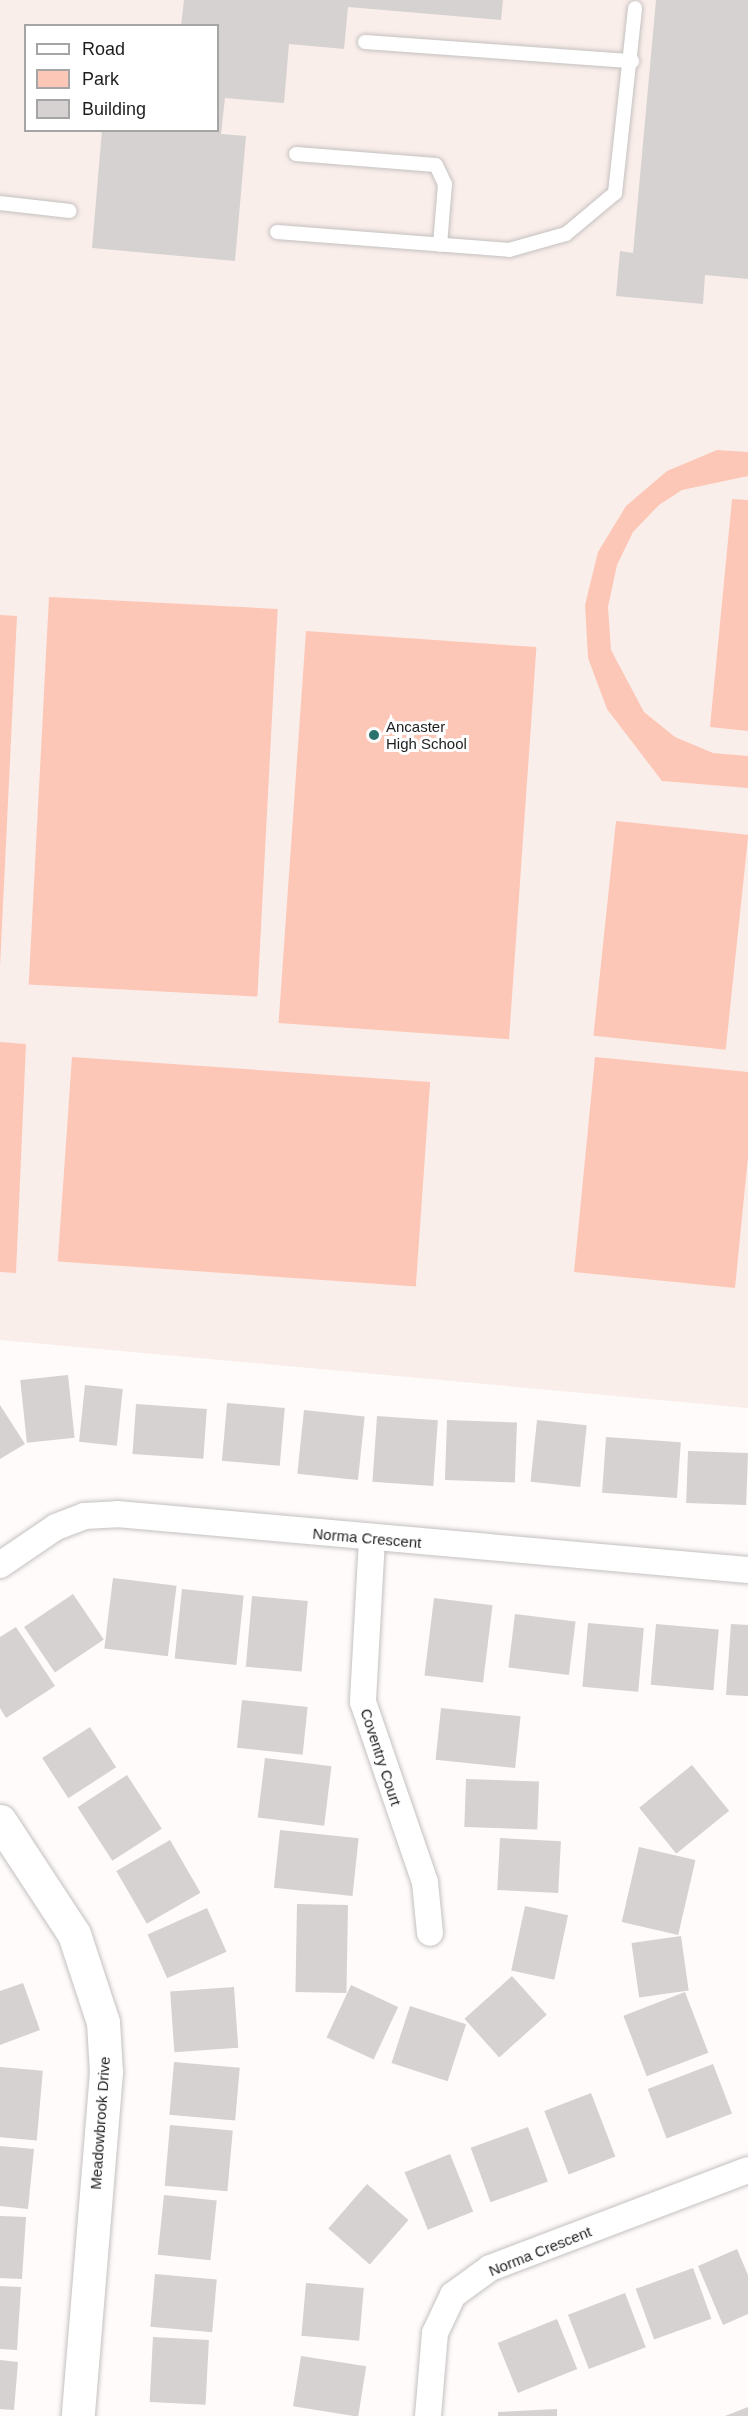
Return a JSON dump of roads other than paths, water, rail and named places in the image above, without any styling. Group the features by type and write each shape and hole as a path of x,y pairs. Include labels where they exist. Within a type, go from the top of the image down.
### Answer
{"street":[{"name":"Norma Crescent","path":"0,1565 56,1527 84,1516 117,1514 372,1539 748,1570"},
{"name":"Coventry Court","path":"372,1539 363,1702 425,1882 430,1934"},
{"name":"Meadowbrook Drive","path":"0,1821 74,1934 103,2022 106,2072 78,2416"},
{"name":"Norma Crescent","path":"428,2416 435,2333 453,2295 490,2268 748,2170"}],"lane":[{"path":"277,232 509,250 566,234 615,193 632,61 635,8"},
{"path":"365,42 632,61"},
{"path":"296,154 436,165 445,184 440,245"},
{"path":"0,203 70,211"}],"place":[{"name":"Ancaster High School","path":"374,735"}]}
